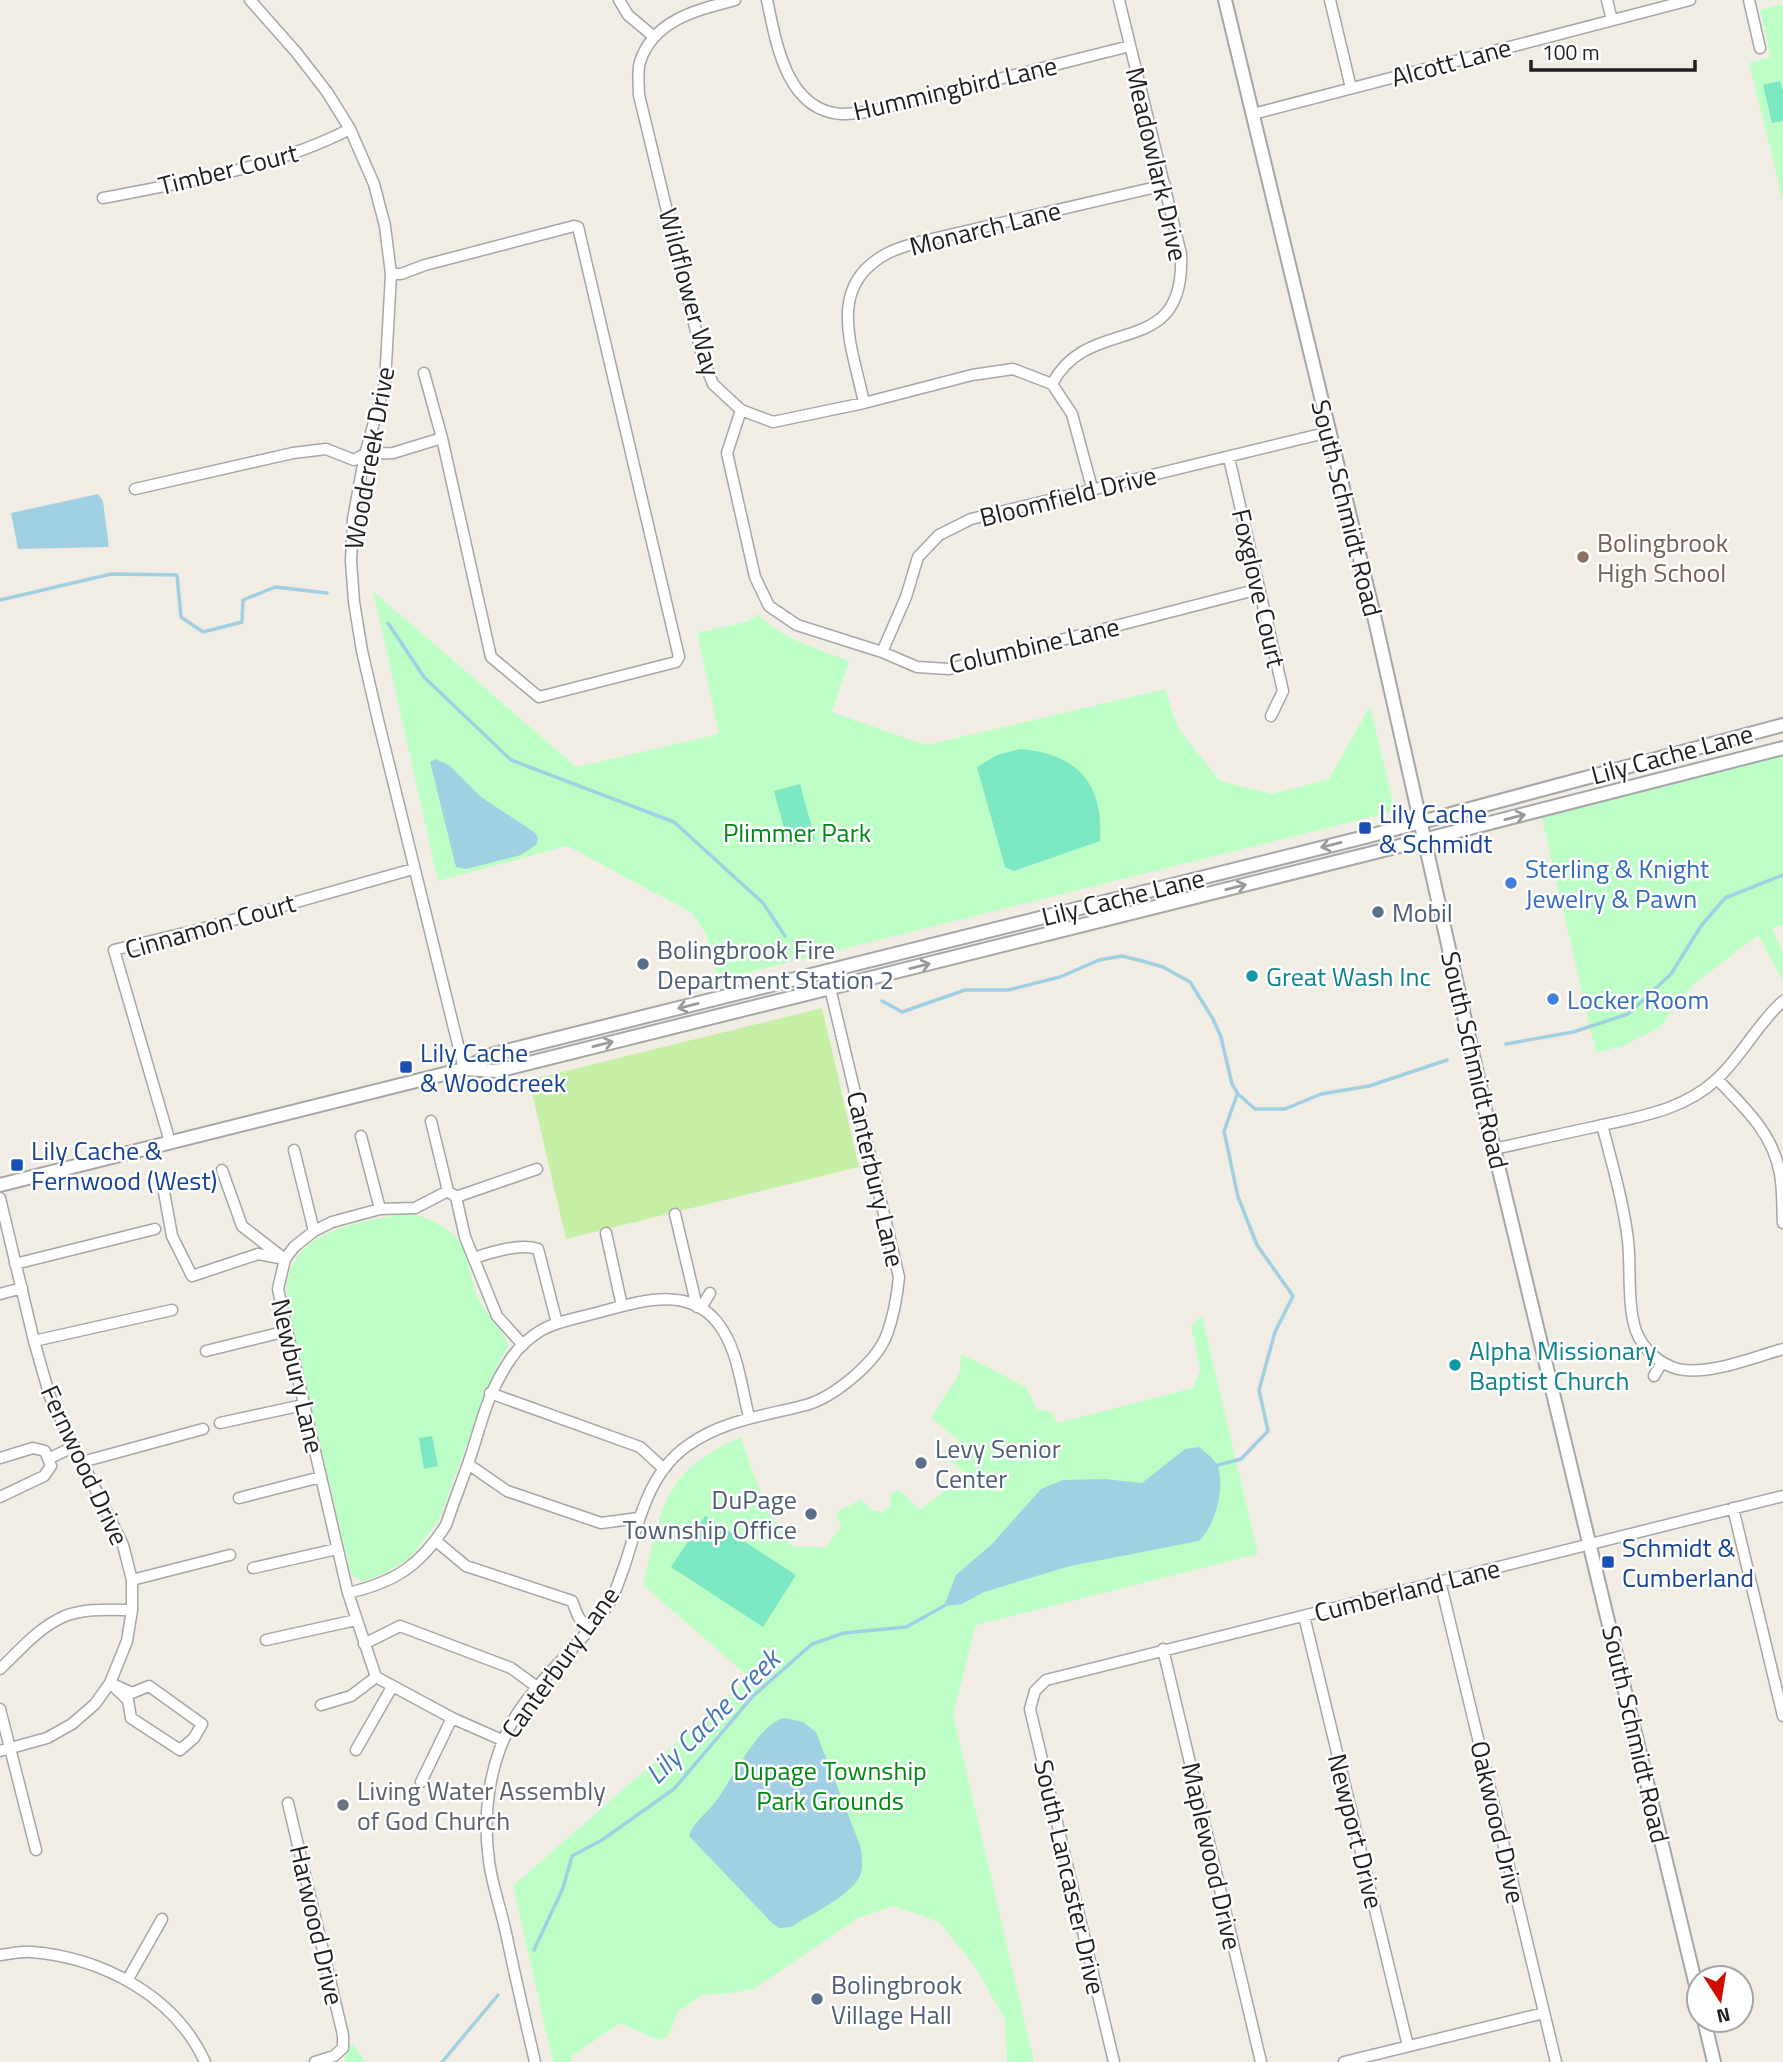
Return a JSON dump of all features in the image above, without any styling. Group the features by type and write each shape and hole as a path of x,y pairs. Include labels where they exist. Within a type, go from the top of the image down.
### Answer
{"street":[{"name":"Woodcreek Drive","path":"250,0 296,52 327,92 350,129 374,184 382,213 391,274 385,383 365,454 353,519 351,561 354,602 362,651 413,869 464,1069"},
{"path":"619,0 628,15 653,36 689,12 735,0"},
{"name":"Hummingbird Lane","path":"766,0 779,57 795,86 814,105 839,114 868,112 1129,46"},
{"name":"Meadowlark Drive","path":"1052,384 1059,370 1075,355 1094,345 1132,335 1152,324 1168,313 1178,295 1181,254 1119,0"},
{"name":"South Schmidt Road","path":"1225,0 1421,822 1494,1149 1691,1964"},
{"path":"1330,0 1351,88"},
{"path":"1607,0 1612,20"},
{"name":"Alcott Lane","path":"1253,114 1689,0"},
{"path":"1749,0 1760,48"},
{"name":"Wildflower Way","path":"653,36 639,64 639,95 702,356 713,384 741,411 773,422 864,403 972,375 1013,369 1052,384"},
{"name":"Timber Court","path":"103,198 268,161 314,147 350,129"},
{"name":"Monarch Lane","path":"864,403 846,317 851,291 861,272 888,253 919,242 1165,185"},
{"path":"391,274 401,274 425,265 578,227 676,643 679,657 676,662 539,697 491,657 442,438 424,373"},
{"path":"1052,384 1072,414 1092,488"},
{"name":"Columbine Lane","path":"741,411 727,453 755,577 769,606 797,625 881,652 917,667 949,669 1259,589"},
{"name":"Bloomfield Drive","path":"881,652 906,597 918,557 939,535 971,519 1329,432"},
{"path":"135,489 293,453 326,449 354,460 365,454 393,453 442,438"},
{"name":"Foxglove Court","path":"1230,458 1283,691 1271,716"},
{"name":"Lily Cache Lane","path":"0,1185 464,1069 494,1054 1421,822 1783,724"},
{"name":"Lily Cache Lane","path":"464,1069 498,1071 1783,748"},
{"name":"Cinnamon Court","path":"170,1142 114,950 201,929 413,869"},
{"path":"826,971 830,988"},
{"name":"Canterbury Lane","path":"535,2062 489,1862 486,1816 491,1778 502,1740 537,1687 588,1631 612,1598 649,1493 664,1469 685,1447 715,1429 748,1417 808,1404 844,1386 860,1371 886,1337 897,1301 899,1277 830,988"},
{"path":"1494,1149 1671,1108 1693,1097 1717,1079 1769,1014 1783,1002"},
{"path":"1717,1079 1764,1130 1780,1173 1783,1223"},
{"path":"431,1121 465,1237 497,1316 523,1345"},
{"path":"1602,1125 1624,1213 1634,1323 1642,1343 1662,1362 1678,1369 1704,1369 1783,1349"},
{"path":"361,1136 380,1209"},
{"path":"294,1150 314,1231"},
{"name":"Newbury Lane","path":"376,1677 348,1593 286,1331 278,1289 285,1259 294,1247 314,1231 332,1222 380,1209 415,1208 537,1169"},
{"path":"222,1170 242,1226 285,1259"},
{"path":"164,1192 172,1236 192,1276 258,1254 285,1259"},
{"name":"Fernwood Drive","path":"0,1198 50,1398 123,1545 132,1580 132,1610 127,1641 110,1683 95,1704 72,1724 47,1738 5,1750"},
{"path":"675,1214 699,1308"},
{"path":"15,1264 155,1229"},
{"path":"606,1233 622,1306"},
{"path":"474,1258 510,1250 533,1247 538,1249 557,1323"},
{"path":"0,1294 22,1288"},
{"path":"699,1308 710,1293"},
{"path":"348,1593 379,1586 410,1567 436,1541 446,1525 490,1393 510,1360 523,1345 557,1323 659,1299 680,1300 699,1308 716,1321 732,1347 748,1417"},
{"path":"34,1341 172,1310"},
{"path":"206,1351 286,1331"},
{"path":"1654,1376 1662,1362"},
{"path":"490,1393 640,1447 664,1469"},
{"path":"220,1423 303,1405"},
{"path":"82,1462 202,1429"},
{"path":"50,1458 73,1447"},
{"path":"0,1458 33,1448 45,1451 51,1466 44,1476 0,1497"},
{"path":"468,1464 507,1491 601,1523 639,1518"},
{"path":"239,1498 321,1477"},
{"name":"Cumberland Lane","path":"1035,1691 1046,1680 1163,1649 1783,1496"},
{"path":"1733,1508 1783,1716"},
{"path":"436,1541 466,1566 572,1601 588,1631"},
{"path":"253,1568 337,1549"},
{"path":"132,1580 230,1555"},
{"name":"Oakwood Drive","path":"1440,1581 1556,2062"},
{"path":"0,1669 38,1632 66,1616 95,1611 132,1610"},
{"name":"Newport Drive","path":"1304,1616 1408,2046"},
{"path":"266,1640 356,1620"},
{"path":"364,1644 400,1626 511,1668 537,1687"},
{"name":"Maplewood Drive","path":"1163,1649 1261,2062"},
{"path":"321,1705 351,1696 376,1677 452,1718 502,1740"},
{"path":"110,1683 132,1693 149,1686 202,1724 194,1738 180,1750 131,1718 128,1700 110,1683"},
{"path":"356,1750 392,1687"},
{"name":"South Lancaster Drive","path":"1035,1691 1030,1709 1115,2062"},
{"path":"0,1709 5,1750 36,1850"},
{"path":"421,1782 452,1718"},
{"name":"Harwood Drive","path":"288,1803 344,2035 343,2048 334,2056 315,2062"},
{"path":"128,1979 162,1919"},
{"path":"0,1955 31,1952 86,1962 128,1979 171,2013 198,2046 205,2062"},
{"path":"1344,2062 1544,2013"},
{"path":"1707,2034 1714,2062"}],"green space":[{"path":"1783,4 1783,201 1749,63 1771,57 1760,10"},
{"path":"1780,81 1783,91 1783,121 1772,123 1763,85"},
{"name":"Plimmer Park","path":"373,591 576,767 719,734 697,633 749,621 758,614 789,637 849,661 832,712 926,745 1165,689 1178,728 1220,781 1272,794 1329,779 1370,706 1395,811 718,980 706,934 691,912 567,846 438,881"},
{"path":"1020,749 1058,757 1072,765 1083,776 1092,788 1097,803 1100,841 1014,871 1005,867 977,767 997,755"},
{"path":"1783,754 1783,925 1772,928 1783,953 1783,981 1758,935 1693,985 1659,1028 1625,1045 1596,1053 1542,818"},
{"path":"800,784 815,839 789,846 774,791"},
{"path":"822,1008 859,1167 566,1239 529,1080"},
{"path":"407,1213 435,1222 457,1239 466,1257 478,1299 500,1329 508,1346 484,1397 440,1518 410,1558 385,1573 362,1582 351,1574 292,1327 287,1283 293,1265 303,1250 317,1239 352,1225"},
{"name":"Dupage Township Park Grounds","path":"1202,1316 1258,1554 976,1625 953,1714 1034,2062 1007,2062 1005,2020 976,1968 939,1922 893,1906 858,1918 754,1989 703,1995 679,2010 668,2037 658,2040 620,2023 572,2056 571,2062 553,2062 513,1886 750,1678 643,1585 661,1514 680,1479 715,1450 741,1437 762,1494 775,1521 793,1547 826,1547 841,1527 836,1513 861,1499 871,1510 882,1512 890,1506 890,1495 898,1489 920,1510 966,1474 945,1457 959,1440 931,1418 960,1372 961,1354 1026,1387 1037,1409 1053,1413 1057,1423 1193,1388 1200,1370 1191,1325"},
{"path":"432,1436 438,1466 424,1469 419,1438"},
{"path":"705,1516 796,1575 763,1627 671,1567"},
{"path":"352,2043 366,2062 345,2062"}],"water":[{"path":"98,494 103,501 109,547 18,549 11,513"},
{"path":"435,759 449,765 481,797 534,832 538,837 537,844 521,855 466,869 456,867 430,762"},
{"path":"1199,1447 1217,1464 1220,1486 1214,1517 1199,1541 1070,1566 984,1592 962,1604 944,1606 956,1575 992,1544 1041,1489 1063,1480 1104,1479 1142,1483 1185,1449"},
{"path":"784,1718 803,1722 816,1732 860,1845 862,1863 861,1873 850,1889 791,1927 780,1928 773,1924 689,1836 697,1822 716,1801 755,1741 774,1722"}],"waterway":[{"path":"0,600 111,574 177,575 181,617 203,632 242,622 243,600 275,587 327,593"},
{"path":"388,623 424,677 511,760 674,822 763,903 785,936"},
{"path":"1506,1044 1573,1032 1628,1014 1671,974 1701,926 1725,898 1783,875"},
{"path":"882,1001 902,1012 965,990 1008,990 1060,977 1099,960 1122,956 1163,967 1190,982 1221,1037 1232,1084 1238,1094 1255,1109 1285,1109 1321,1094 1369,1086 1447,1060"},
{"path":"1218,1465 1241,1459 1268,1431 1259,1390 1275,1332 1293,1296 1257,1245 1238,1197 1224,1131 1237,1095"},
{"name":"Lily Cache Creek","path":"534,1950 563,1888 572,1856 602,1840 674,1789 752,1697 812,1644 844,1633 906,1627 944,1606"},
{"name":"Lily Cache Creek","path":"442,2062 498,1995"}],"place":[{"name":"Bolingbrook High School","path":"1583,557"},
{"name":"Lily Cache & Schmidt","path":"1365,828"},
{"name":"Sterling & Knight Jewelry & Pawn","path":"1511,883"},
{"name":"Mobil","path":"1378,912"},
{"name":"Bolingbrook Fire Department Station 2","path":"643,964"},
{"name":"Great Wash Inc","path":"1252,976"},
{"name":"Locker Room","path":"1553,999"},
{"name":"Lily Cache & Woodcreek","path":"406,1067"},
{"name":"Lily Cache & Fernwood (West)","path":"17,1165"},
{"name":"Alpha Missionary Baptist Church","path":"1455,1365"},
{"name":"Levy Senior Center","path":"921,1463"},
{"name":"DuPage Township Office","path":"811,1514"},
{"name":"Schmidt & Cumberland","path":"1608,1562"},
{"name":"Living Water Assembly of God Church","path":"343,1805"},
{"name":"Bolingbrook Village Hall","path":"817,1999"}]}
